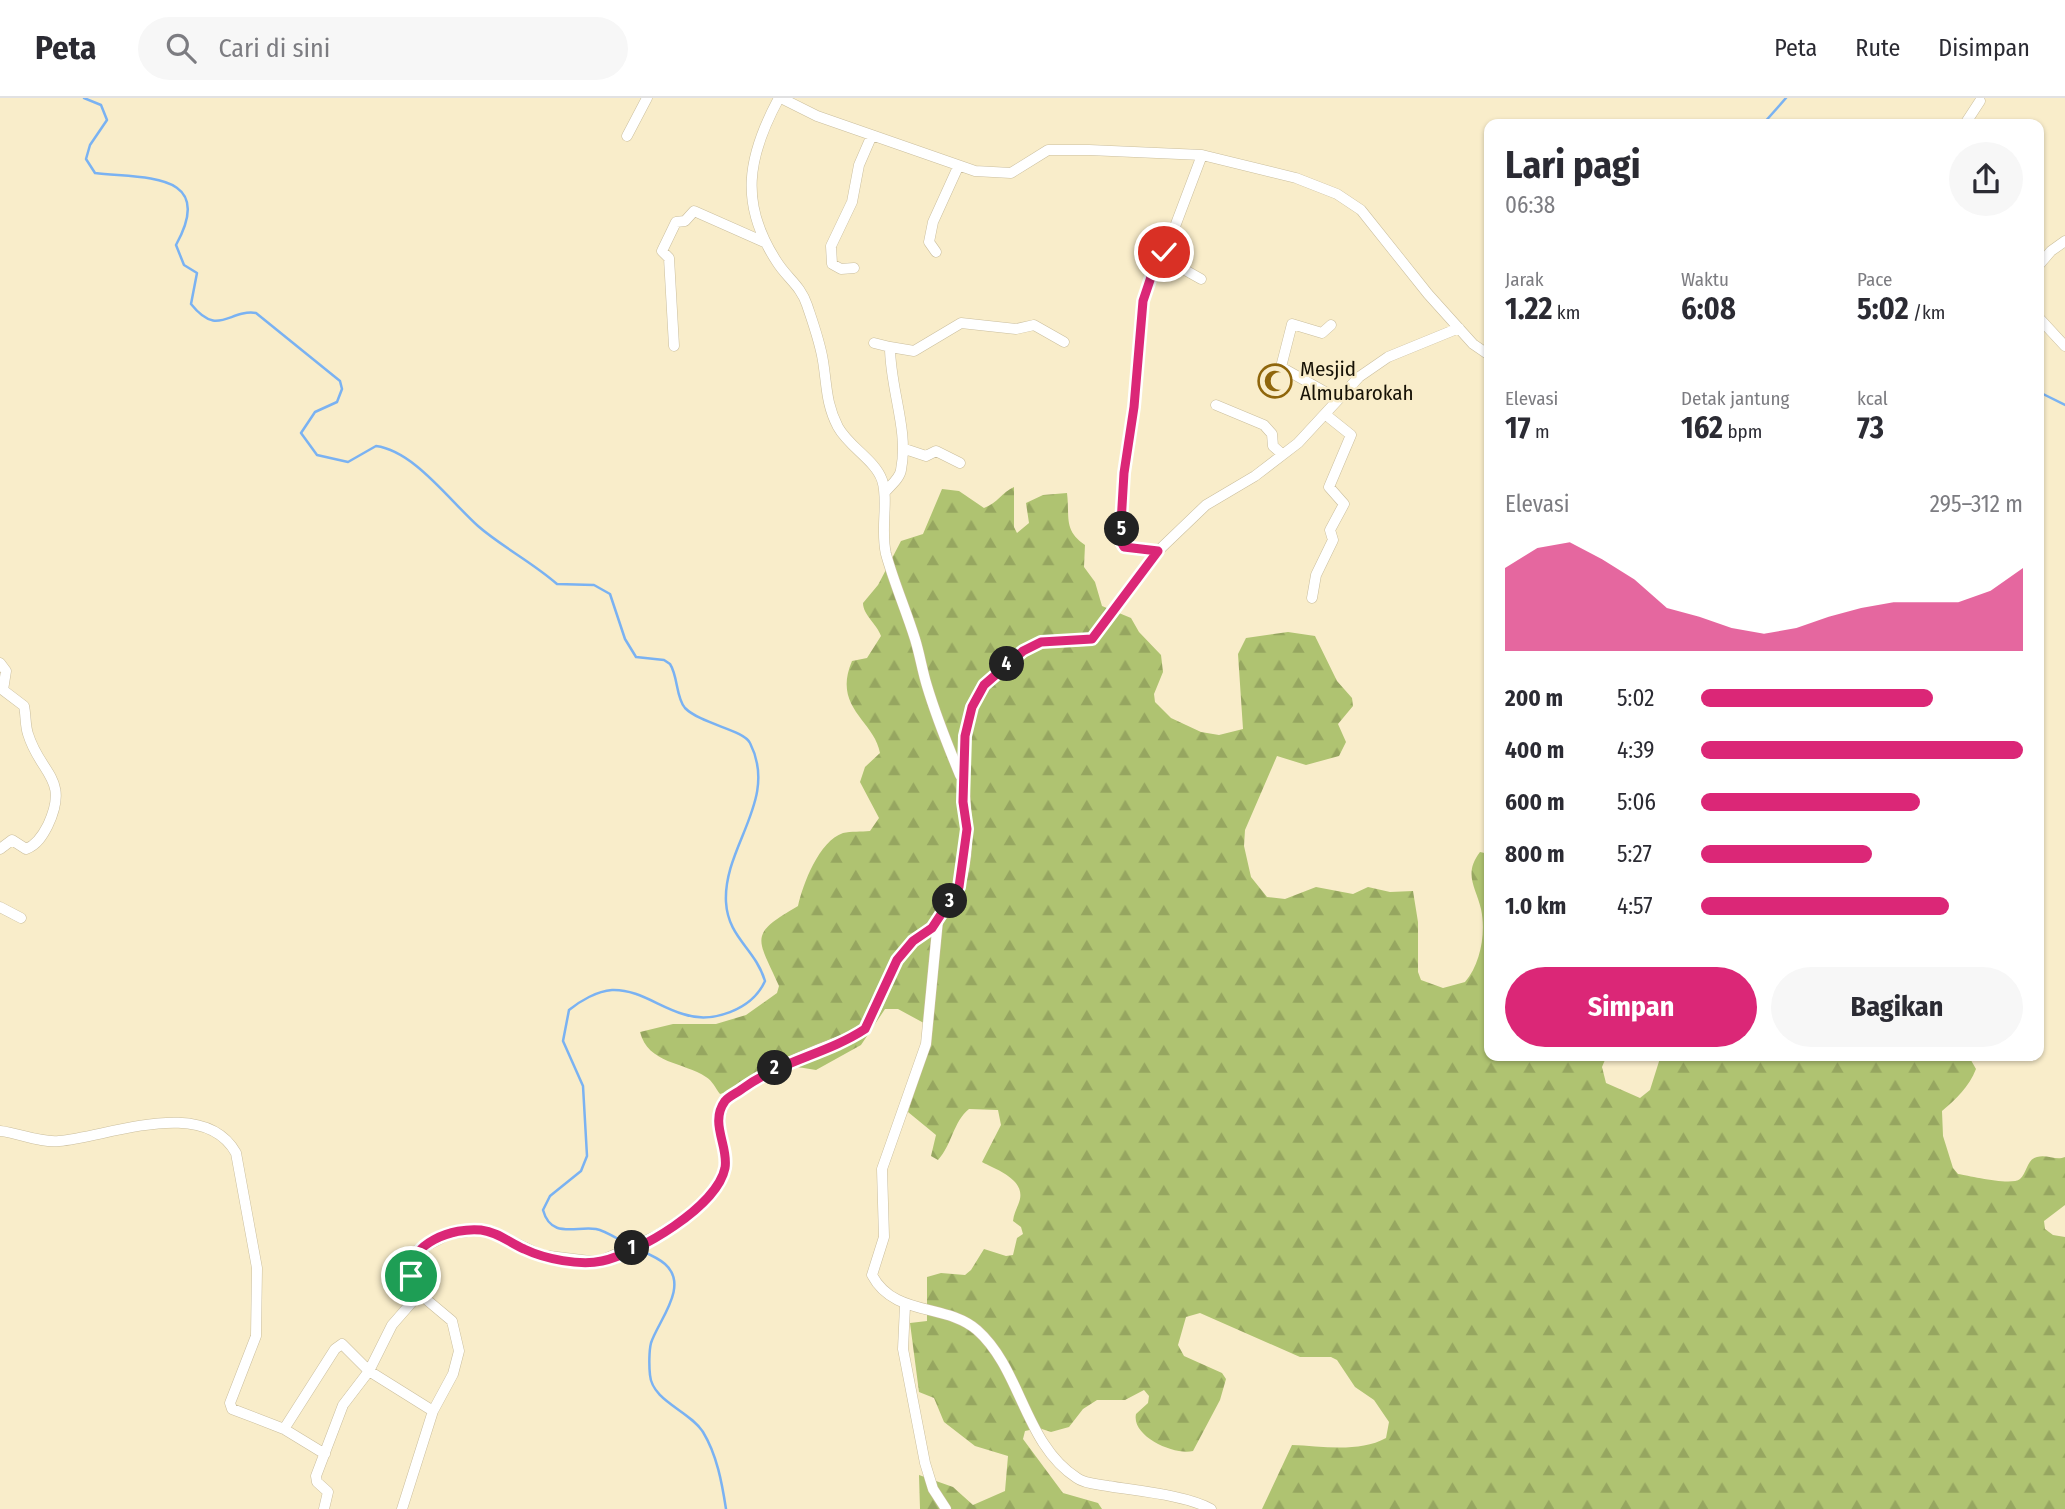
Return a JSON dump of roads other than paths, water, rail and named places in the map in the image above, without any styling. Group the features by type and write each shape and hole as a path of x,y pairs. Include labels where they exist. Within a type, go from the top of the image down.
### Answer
{"street":[{"path":"627,136 648,98"},
{"path":"963,781 935,713 914,635 885,551 881,525 885,492 879,474 844,438 830,410 824,393 823,360 803,292 781,268 764,242 752,213 752,181 760,141 780,98 817,116 958,167 990,174 1011,173 1048,150 1202,155 1296,178 1353,203 1473,344 1484,352"},
{"path":"1968,119 1980,101"},
{"path":"854,268 841,269 832,264 831,246 852,202 859,165 872,135"},
{"path":"1158,551 1124,547 1120,540 1124,473 1134,407 1143,301 1160,256 1168,245 1202,155"},
{"path":"936,252 929,242 933,222 958,167"},
{"path":"674,346 669,258 662,251 676,222 685,221 695,211 764,242"},
{"path":"2044,259 2065,241"},
{"path":"1160,256 1201,279"},
{"path":"874,343 914,351 961,323 1016,329 1034,325 1064,342"},
{"path":"2044,323 2065,346"},
{"path":"1331,326 1322,333 1292,324 1280,367 1336,398"},
{"path":"402,1509 433,1411 457,1364 457,1338 447,1314 420,1293 410,1266 416,1251 449,1234 464,1230 492,1232 525,1250 557,1258 598,1262 656,1236 699,1207 720,1181 725,1159 718,1131 727,1099 769,1070 865,1029 897,960 913,941 932,928 959,887 967,829 963,781 965,736 972,707 984,685 1023,651 1041,642 1092,639 1158,551 1206,505 1255,476 1326,415 1336,398 1388,357 1459,328"},
{"path":"885,492 901,471 901,459 905,449 897,414 890,347"},
{"path":"1216,405 1264,425 1272,434 1273,446 1282,454"},
{"path":"1312,598 1316,575 1334,540 1330,530 1344,504 1329,487 1351,435 1326,415"},
{"path":"905,449 926,457 936,451 942,452 960,463"},
{"path":"0,663 6,671 3,690 24,706 29,737 52,776 58,793 50,819 35,843 21,848 12,840 0,849"},
{"path":"0,907 20,918"},
{"path":"939,916 926,1044 882,1169 884,1237 880,1255 871,1273 874,1280 905,1306 968,1323 979,1331 1002,1358 1031,1423 1058,1461 1078,1479 1211,1509"},
{"path":"0,1131 60,1141 186,1121 204,1125 229,1140 236,1153 247,1198 257,1268 256,1336 231,1407 284,1429 325,1454"},
{"path":"324,1509 328,1492 316,1480 343,1405 369,1371 391,1325 420,1293"},
{"path":"905,1306 903,1349 925,1463 933,1489 946,1509"},
{"path":"284,1429 337,1346 347,1346 369,1371 433,1411"}],"waterway":[{"path":"84,98 101,105 107,120 90,145 86,159 95,173 153,179 181,191 187,203 186,221 176,245 184,265 197,273 191,304 200,314 216,321 256,313 340,381 342,389 337,402 315,412 301,433 317,455 348,462 376,446 390,450 404,457 430,478 487,534 557,584 594,585 610,594 625,639 636,657 664,660 670,664 685,708 692,714 740,734 750,743 757,764 758,784 748,823 727,881 726,902 732,925 761,970 765,981 759,991 741,1007 718,1016 694,1017 622,990 595,994 569,1010 563,1041 583,1086 587,1156 581,1171 550,1196 543,1210 547,1219 558,1228 596,1229 628,1244"},
{"path":"1767,119 1786,98"},
{"path":"2044,394 2065,405"},
{"path":"637,1249 665,1264 672,1273 674,1283 670,1304 651,1343 649,1367 652,1384 664,1399 690,1418 703,1432 721,1479 726,1509"}],"place":[{"name":"Mesjid Almubarokah","path":"1275,381"}]}
